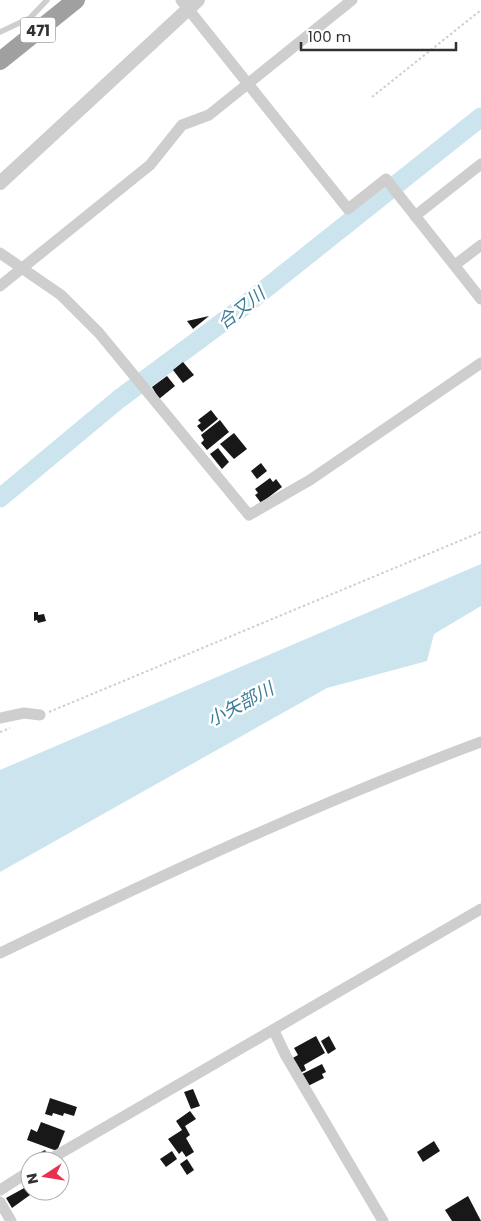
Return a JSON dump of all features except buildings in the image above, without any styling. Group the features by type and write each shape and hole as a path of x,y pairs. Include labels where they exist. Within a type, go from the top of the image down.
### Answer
{"highway":[{"name":"471","path":"0,60 76,0"}],"street":[{"path":"0,286 150,165 182,125 209,116 352,0"},
{"path":"0,183 189,3 348,209 386,179 481,299"},
{"path":"415,216 481,164"},
{"path":"455,265 481,244"},
{"path":"0,253 61,295 99,333 249,515 310,480 481,363"},
{"path":"0,718 24,713 40,715"},
{"path":"0,953 276,824 384,778 481,742"},
{"path":"65,1151 481,909"},
{"path":"274,1031 286,1056 383,1221"},
{"path":"0,1190 20,1177"},
{"path":"0,1202 11,1221"}],"lane":[{"path":"0,32 30,18 47,0"}],"path":[{"path":"372,97 481,10"},
{"path":"40,715 481,532"}],"water":[{"name":"小矢部川","path":"481,564 481,606 434,634 427,661 327,688 0,872 0,770"}],"waterway":[{"name":"合又川","path":"0,498 119,399 235,313 481,117"}]}
